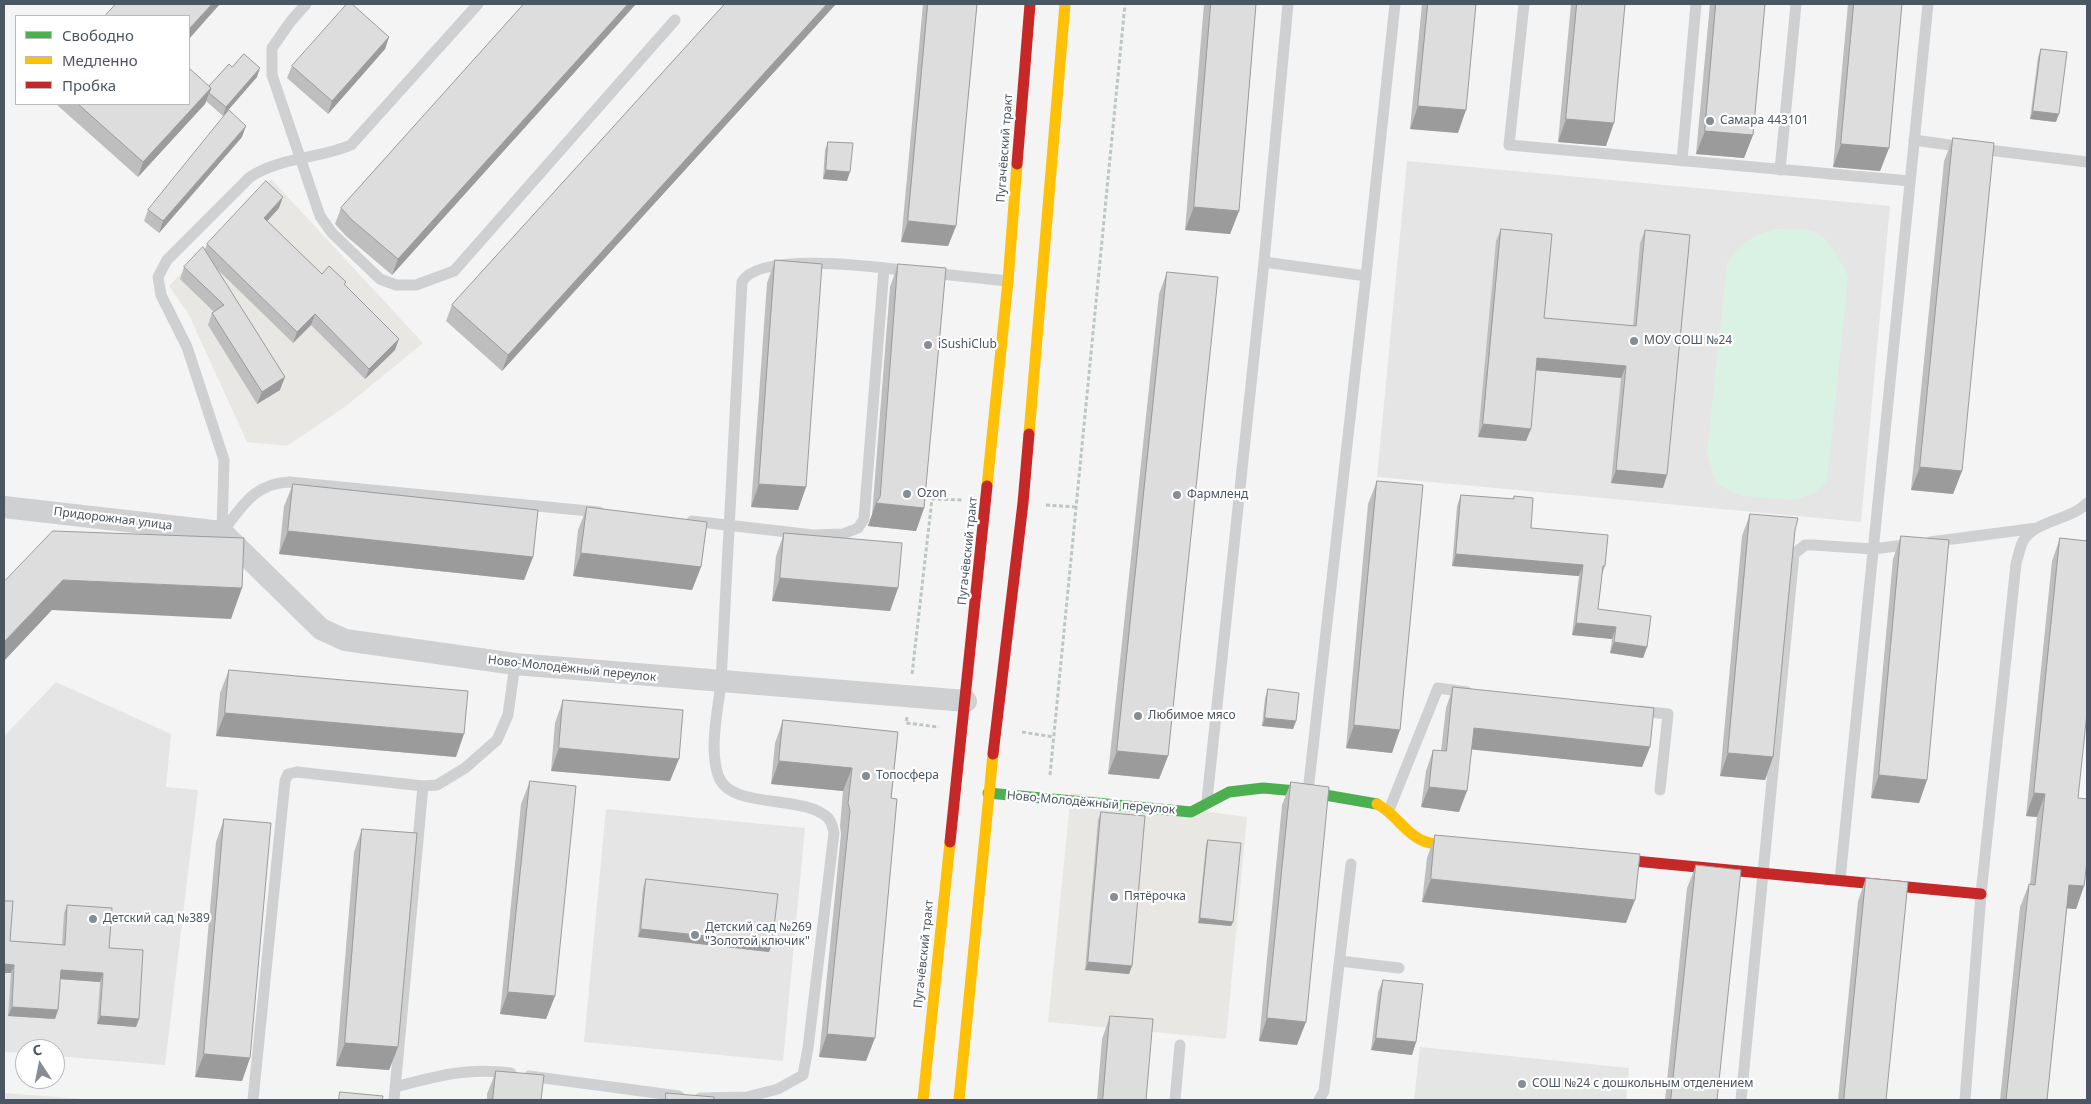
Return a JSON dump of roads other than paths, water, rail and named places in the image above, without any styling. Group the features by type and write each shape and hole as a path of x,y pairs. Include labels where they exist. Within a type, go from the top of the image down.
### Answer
{"main road":[{"name":"Пугачёвский тракт","path":"923,1100 966,701 1008,280 1030,4"},
{"path":"959,1100 988,793 1023,503 1065,4"},
{"name":"Ново-Молодёжный переулок","path":"988,793 1190,812 1207,805 1229,792 1245,788 1308,792 1374,802 1389,810 1416,837 1432,843 1480,847"},
{"path":"1587,857 1981,894"}],"street":[{"name":"Придорожная улица","path":"4,507 222,532"},
{"name":"Ново-Молодёжный переулок","path":"222,532 321,629 345,640 515,664 966,701"}],"lane":[{"path":"306,4 272,48 272,75 320,216 332,233 380,279 396,285 416,285 454,271 674,20"},
{"path":"222,532 224,460 187,347 161,295 158,277 167,260 250,177 264,168 332,153 351,144 478,4"},
{"path":"1207,805 1264,262 1288,4"},
{"path":"1308,792 1366,276 1394,4"},
{"path":"1524,4 1509,146 1910,181"},
{"path":"1682,161 1696,4"},
{"path":"1780,170 1796,4"},
{"path":"1840,880 1928,4"},
{"path":"1914,140 2087,162"},
{"path":"395,1087 447,1074 475,1070 710,1100 747,1097 778,1089 803,1075 808,1048 834,832 829,819 810,808 737,794 724,787 718,774 715,747 721,682 741,288 745,276 765,268 804,262 1008,280"},
{"path":"1264,262 1366,276"},
{"path":"680,520 813,535 843,534 858,528 864,519 884,268"},
{"path":"222,532 260,488 276,482 612,513"},
{"path":"1741,1100 1794,554 1805,545 1873,549 2037,528 2064,518 2087,503"},
{"path":"1965,1100 1981,894 2016,564 2023,542 2037,528"},
{"path":"254,1100 285,781 288,774 297,772 423,786 437,785 465,768 497,740 508,715 515,664"},
{"path":"1389,810 1438,688 1476,692"},
{"path":"1629,710 1668,714 1660,790"},
{"path":"394,1100 423,786"},
{"path":"1319,1100 1324,1091 1351,864"},
{"path":"1340,961 1399,968"},
{"path":"1175,1100 1180,1045"}],"place":[{"name":"Самара 443101","path":"1710,121"},
{"name":"МОУ СОШ №24","path":"1634,341"},
{"name":"iSushiClub","path":"928,345"},
{"name":"Ozon","path":"907,494"},
{"name":"Фармленд","path":"1177,495"},
{"name":"Любимое мясо","path":"1138,716"},
{"name":"Топосфера","path":"866,776"},
{"name":"Пятёрочка","path":"1114,897"},
{"name":"Детский сад №389","path":"93,919"},
{"name":"Детский сад №269 \"Золотой ключик\"","path":"695,935"},
{"name":"СОШ №24 с дошкольным отделением","path":"1522,1084"}]}
